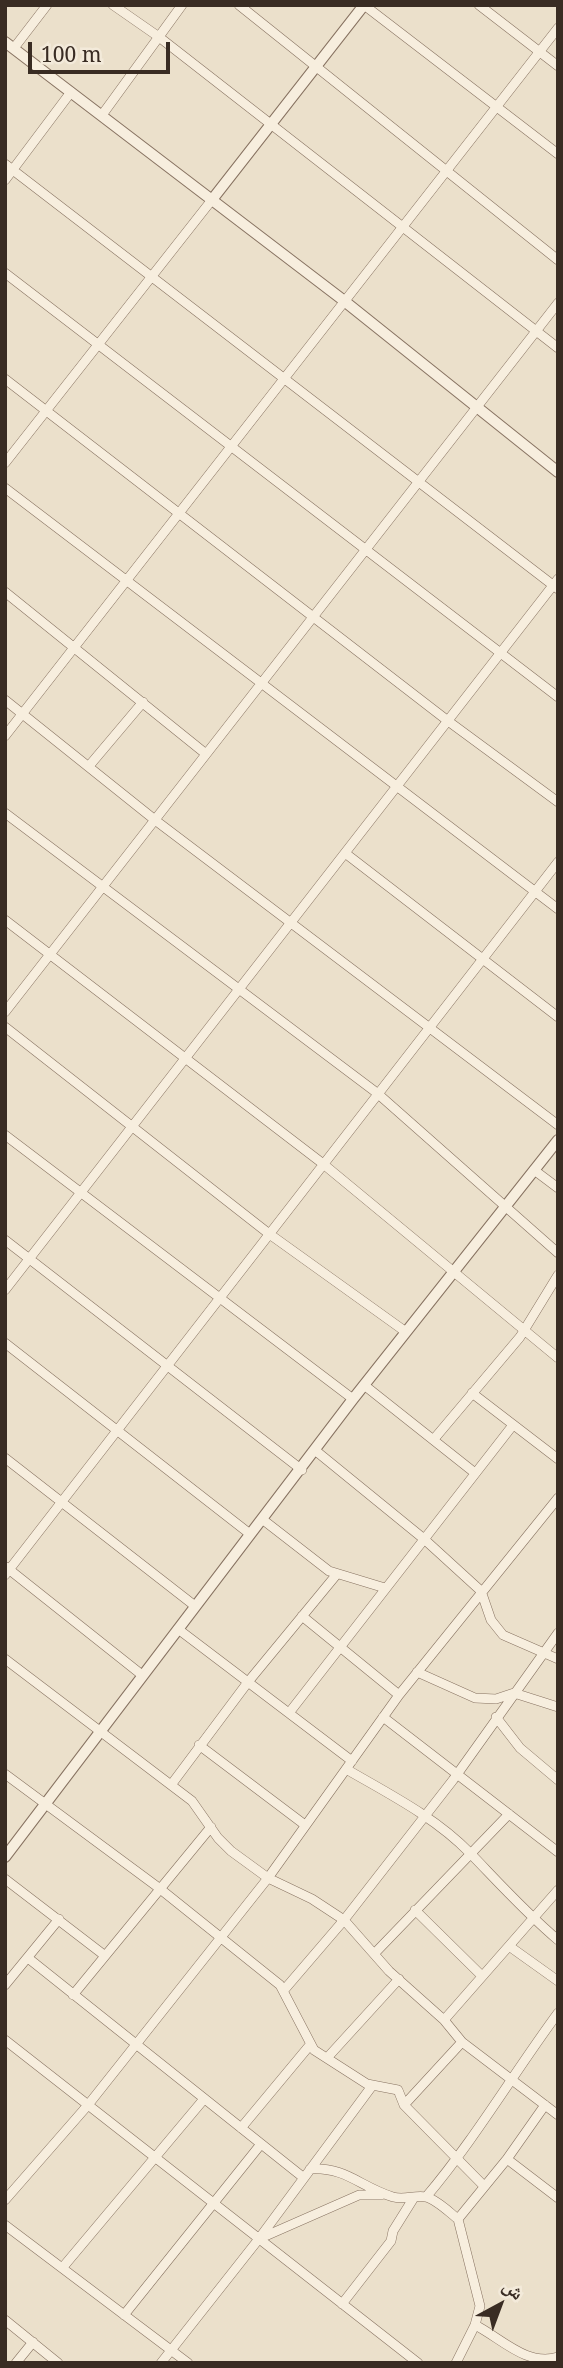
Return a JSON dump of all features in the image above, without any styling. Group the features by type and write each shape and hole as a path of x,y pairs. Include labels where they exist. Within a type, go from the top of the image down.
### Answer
{"street":[{"path":"47,5 10,45 343,300 558,472"},
{"path":"113,5 159,37 558,348"},
{"path":"102,115 182,5"},
{"path":"239,5 558,260"},
{"path":"5,463 364,5 558,154"},
{"path":"479,5 558,66"},
{"path":"5,736 558,28"},
{"path":"5,180 9,167 71,92"},
{"path":"5,1290 447,721 556,585 9,167"},
{"path":"5,273 232,444 558,697"},
{"path":"5,1012 558,303"},
{"path":"5,379 447,721 558,802"},
{"path":"5,488 395,788 558,909"},
{"path":"5,592 206,754"},
{"path":"5,700 290,924 558,1125"},
{"path":"89,766 143,702"},
{"path":"5,813 377,1093 558,1253"},
{"path":"345,853 558,1017"},
{"path":"142,1675 7,1570 119,1430 322,1163 558,862"},
{"path":"5,920 322,1163 455,1271 523,1332 558,1358"},
{"path":"5,1027 268,1233 406,1332"},
{"path":"5,1135 353,1399"},
{"path":"5,1857 262,1518 302,1470 353,1399 558,1140"},
{"path":"534,1170 558,1188"},
{"path":"5,1240 302,1470"},
{"path":"434,1439 523,1332 558,1275"},
{"path":"5,1343 250,1534"},
{"path":"364,1385 475,1473"},
{"path":"471,1394 558,1459"},
{"path":"289,1713 513,1425"},
{"path":"316,1451 424,1539 481,1591 491,1620 503,1635 558,1659"},
{"path":"5,1458 195,1606"},
{"path":"5,2200 88,2105 268,1878 399,1695 558,1498"},
{"path":"262,1518 337,1574 385,1588"},
{"path":"171,1784 248,1682 337,1574"},
{"path":"302,1616 399,1695"},
{"path":"178,1629 289,1713 349,1765 425,1815 470,1853 533,1920 558,1940"},
{"path":"284,1990 344,1920 457,1775 541,1653 558,1633"},
{"path":"5,1658 171,1784 200,1809 225,1845 268,1878 312,1899 344,1920 374,1954 444,2020 462,2042 558,2115"},
{"path":"417,1672 475,1698 496,1699 514,1693 558,1707"},
{"path":"383,1717 558,1852"},
{"path":"496,1717 520,1748 558,1780"},
{"path":"200,1745 305,1825"},
{"path":"5,1774 159,1888 284,1990 310,2045 372,2086 398,2090 404,2105 484,2186"},
{"path":"374,1954 509,1814"},
{"path":"73,1995 211,1827"},
{"path":"5,1879 104,1955"},
{"path":"444,2020 558,1890"},
{"path":"415,1910 482,1976"},
{"path":"5,1986 59,1919"},
{"path":"509,1946 558,1981"},
{"path":"28,1958 261,2144 307,2174 328,2168 345,2172 367,2187 413,2199 426,2197 457,2160 510,2077 558,2013"},
{"path":"327,2058 399,1979"},
{"path":"5,2040 418,2363"},
{"path":"404,2105 462,2042"},
{"path":"241,2128 310,2045"},
{"path":"161,2363 258,2240 372,2086"},
{"path":"63,2267 204,2099"},
{"path":"458,2219 507,2159 545,2105"},
{"path":"124,2315 261,2144"},
{"path":"507,2159 558,2198"},
{"path":"258,2240 359,2195 386,2194"},
{"path":"426,2197 458,2219 480,2306 475,2325 456,2363"},
{"path":"342,2304 391,2241 393,2231 413,2199"},
{"path":"5,2225 188,2363"},
{"path":"5,2320 58,2363"},
{"path":"475,2325 524,2355 544,2362 558,2357"},
{"path":"16,2363 33,2342"}]}
